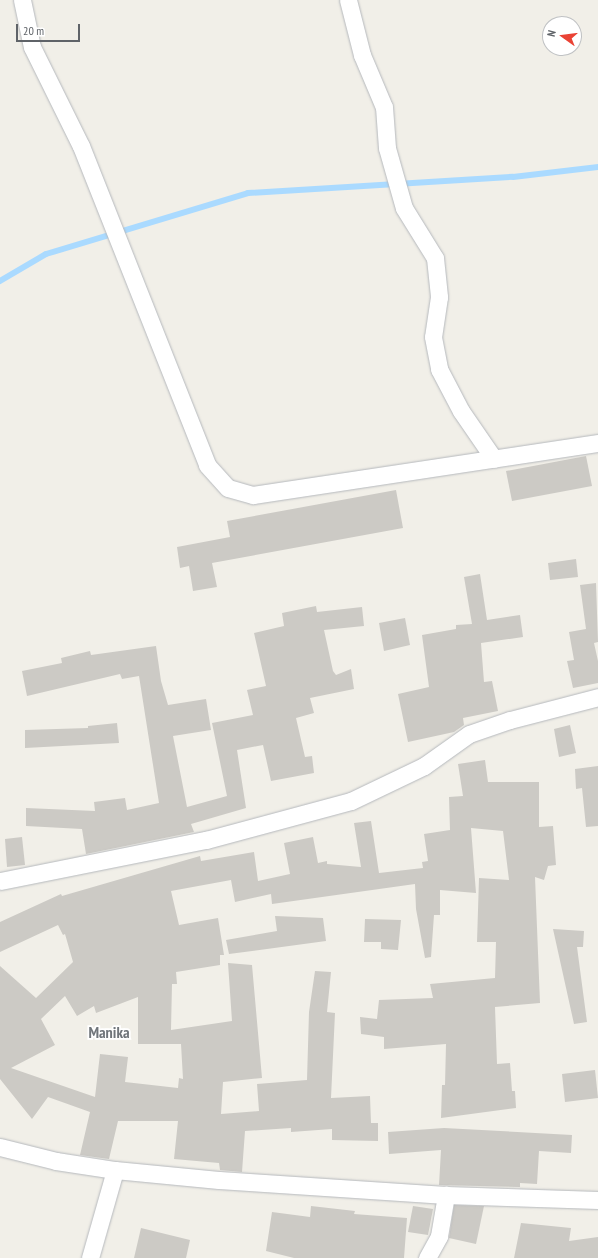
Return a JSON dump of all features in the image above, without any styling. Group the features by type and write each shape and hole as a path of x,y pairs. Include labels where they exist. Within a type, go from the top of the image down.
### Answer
{"street":[{"path":"22,0 32,47 81,146 207,465 228,488 253,495 598,443"},
{"path":"348,0 362,55 384,107 387,148 404,208 435,258 439,297 433,337 439,369 461,411 494,459"},
{"path":"0,881 206,840 351,801 424,766 469,734 510,720 598,697"},
{"path":"0,1147 56,1161 115,1170 273,1184 446,1195 598,1200"},
{"path":"90,1258 115,1170"},
{"path":"427,1258 439,1236 446,1195"}],"building":[{"path":"586,456 592,486 512,501 506,471"},
{"path":"396,490 403,528 212,563 217,587 193,591 189,566 180,568 177,547 230,537 227,521"},
{"path":"576,559 578,577 550,580 548,563"},
{"path":"480,574 487,620 520,615 523,637 481,643 484,682 492,681 498,711 463,718 464,725 454,732 408,742 398,694 429,687 422,635 456,629 456,625 472,624 464,577"},
{"path":"596,583 598,642 594,643 598,661 598,683 573,688 567,661 574,660 569,632 586,629 580,585"},
{"path":"316,606 317,612 362,607 364,626 324,630 333,671 336,675 351,669 354,689 310,698 314,713 296,718 305,757 312,756 314,773 271,781 263,745 237,750 246,808 191,824 194,832 86,854 82,829 26,826 26,808 95,811 94,802 125,798 127,810 159,803 139,676 122,679 120,674 27,696 22,671 62,663 61,658 90,651 91,655 156,646 161,681 168,705 206,699 211,730 173,736 187,807 227,796 212,723 253,715 247,690 266,686 254,633 284,626 282,613"},
{"path":"405,618 410,645 384,651 379,623"},
{"path":"117,723 119,743 25,748 25,730 88,728 88,726"},
{"path":"570,725 576,753 559,757 554,729"},
{"path":"485,760 488,782 539,782 539,827 553,826 556,865 548,866 544,880 535,877 540,1003 495,1007 497,1064 510,1063 512,1091 515,1091 516,1108 441,1118 442,1085 445,1085 446,1044 384,1049 384,1037 361,1034 360,1017 377,1019 379,1000 433,998 430,984 495,978 496,942 477,942 479,878 509,880 503,831 471,828 476,893 440,890 440,915 434,915 431,957 425,958 416,909 415,884 272,904 271,894 235,902 231,880 171,891 179,925 218,918 224,955 220,955 220,965 176,972 177,984 172,984 171,1030 232,1021 228,963 252,965 262,1078 223,1082 221,1114 259,1111 257,1084 307,1080 309,1012 315,971 331,972 327,1012 335,1013 331,1098 370,1096 371,1123 378,1123 378,1141 332,1140 332,1129 291,1132 291,1128 245,1131 242,1172 220,1170 219,1163 174,1159 178,1121 118,1121 109,1159 80,1155 90,1112 48,1097 32,1119 0,1079 0,966 36,998 73,962 65,934 63,935 58,925 0,952 0,922 61,894 62,896 200,856 201,861 254,852 258,881 290,874 284,843 313,837 318,863 327,861 327,864 361,867 354,823 371,821 379,873 423,868 422,862 428,861 424,834 450,830 449,797 463,796 458,764","holes":["65,996 77,1016 94,1006 96,1013 138,997 138,1044 181,1044 183,1079 179,1078 178,1088 125,1082 128,1057 100,1054 95,1097 11,1068 55,1045 41,1019"]},
{"path":"598,766 598,826 586,827 582,788 576,789 575,769"},
{"path":"22,837 25,865 7,867 5,839"},
{"path":"275,916 323,918 326,941 229,954 226,940 277,931"},
{"path":"365,919 401,920 398,950 381,949 381,942 364,942"},
{"path":"553,929 584,931 583,947 577,947 587,1022 574,1024"},
{"path":"595,1070 598,1098 565,1102 562,1074"},
{"path":"444,1128 572,1135 571,1153 539,1151 537,1184 520,1183 520,1187 439,1185 441,1150 389,1154 388,1132"},
{"path":"454,1205 484,1206 476,1244 449,1238"},
{"path":"311,1206 355,1211 354,1214 407,1218 404,1258 294,1258 266,1251 272,1212 310,1217"},
{"path":"413,1206 433,1209 428,1235 408,1232"},
{"path":"521,1223 571,1228 569,1241 598,1237 598,1258 514,1258"},
{"path":"141,1228 190,1240 186,1258 134,1258"}],"waterway":[{"path":"0,281 46,254 248,193 513,177 598,167"}],"district":[{"name":"Manika","path":"109,1032"}]}
